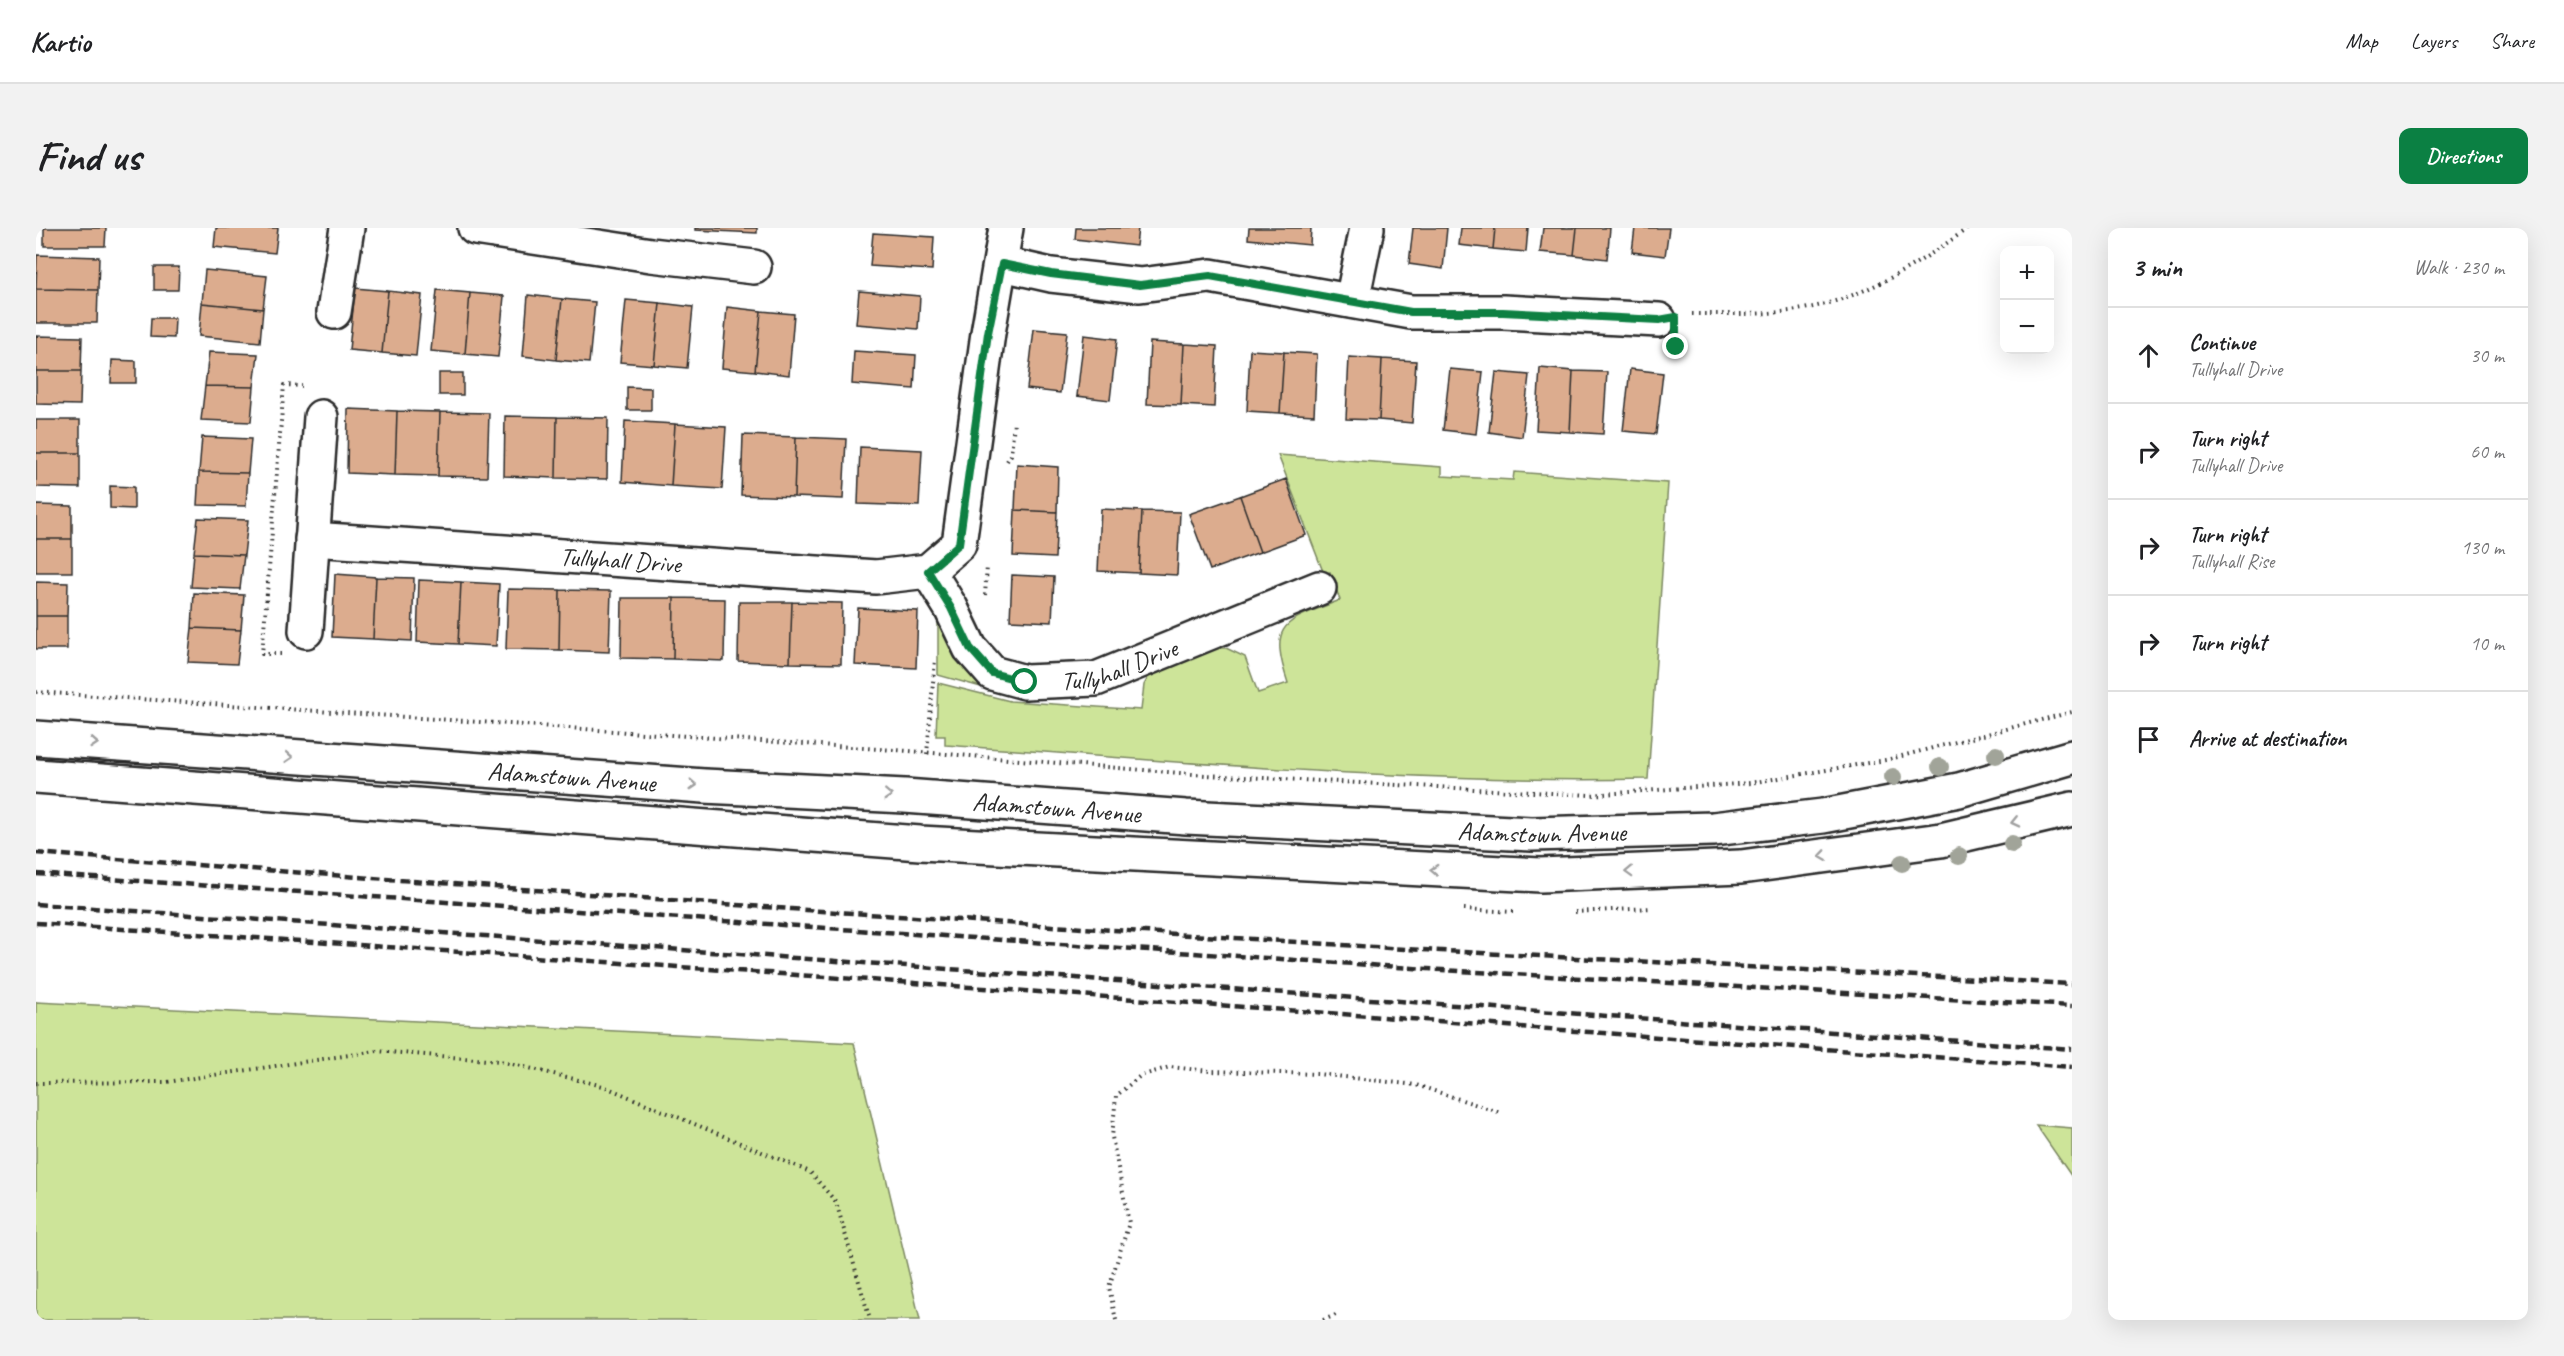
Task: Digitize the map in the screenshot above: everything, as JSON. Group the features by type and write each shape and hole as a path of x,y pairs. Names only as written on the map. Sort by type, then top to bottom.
{"street":[{"path":"334,312 347,228"},
{"path":"475,228 653,242 754,267"},
{"path":"928,571 959,544 988,333 1002,264 1006,228"},
{"path":"1352,301 1367,228"},
{"path":"1002,264 1051,274 1140,285 1210,276 1411,312 1503,312 1659,320"},
{"path":"306,631 321,417"},
{"name":"Tullyhall Drive","path":"312,539 876,577 928,571 951,608 970,648 992,673 1025,682 1096,679 1319,588"},
{"name":"Adamstown Avenue","path":"36,738 704,786 905,796 1186,817 1533,834 1713,829 1823,816 1959,790 2072,757"},
{"name":"Adamstown Avenue","path":"36,776 920,843 1540,875 1741,867 1941,840 2072,809"}],"path":[{"path":"1659,320 1688,314 1791,311 1847,296 1901,274 1968,228"},
{"path":"1006,462 1011,455 1015,410"},
{"path":"985,596 988,561"},
{"path":"36,692 897,750 1205,775 1590,795 1750,783 1886,760 2072,712"},
{"path":"36,1083 167,1082 377,1051 500,1060 603,1086 810,1172 836,1202 870,1320"},
{"path":"1116,1320 1109,1287 1129,1223 1112,1137 1116,1096 1140,1076 1170,1067 1210,1071 1318,1074 1416,1084 1499,1112"},
{"path":"1323,1320 1336,1315"}],"green space":[{"path":"1278,455 1442,467 1442,476 1513,480 1514,472 1668,483 1648,779 1472,778 1296,770 945,745 945,736 936,736 938,683 1010,701 1141,710 1144,685 1151,672 1215,648 1226,648 1245,657 1258,693 1288,683 1280,647 1281,635 1286,626 1307,613 1340,600 1330,572 1324,574"},
{"path":"938,618 952,639 948,641 955,655 988,689 938,675"},
{"path":"36,1002 854,1043 920,1320 36,1320"},
{"path":"2036,1125 2072,1128 2072,1177"}],"building":[{"path":"44,228 106,228 105,246 44,246"},
{"path":"216,228 278,228 275,253 214,247"},
{"path":"695,228 757,228 757,233 695,230"},
{"path":"1076,228 1138,228 1136,246 1075,239"},
{"path":"1249,228 1311,228 1310,245 1248,239"},
{"path":"1413,228 1447,228 1443,269 1409,264"},
{"path":"1461,228 1495,228 1493,249 1459,245"},
{"path":"1495,228 1528,228 1526,252 1493,249"},
{"path":"1543,228 1577,228 1574,255 1540,252"},
{"path":"1577,228 1610,228 1607,259 1574,255"},
{"path":"1635,228 1669,228 1665,256 1632,252"},
{"path":"873,233 934,237 932,270 870,266"},
{"path":"37,255 99,257 98,290 36,289"},
{"path":"154,267 179,267 178,290 154,290"},
{"path":"205,270 267,276 263,309 202,303"},
{"path":"355,288 388,291 382,353 349,350"},
{"path":"36,289 98,290 97,323 36,323"},
{"path":"437,290 470,293 465,354 431,351"},
{"path":"388,291 422,295 416,356 382,353"},
{"path":"859,291 920,296 918,329 856,324"},
{"path":"470,293 504,296 498,357 465,354"},
{"path":"528,295 562,299 556,360 523,356"},
{"path":"562,299 595,302 589,363 556,360"},
{"path":"626,300 660,303 654,365 620,362"},
{"path":"202,303 263,309 260,342 199,336"},
{"path":"660,303 693,307 687,368 654,365"},
{"path":"727,307 761,311 755,371 722,368"},
{"path":"761,311 794,314 789,375 755,371"},
{"path":"151,318 175,318 174,338 150,337"},
{"path":"1034,329 1067,332 1060,393 1027,389"},
{"path":"1084,335 1117,339 1110,400 1077,396"},
{"path":"36,336 82,337 81,371 36,371"},
{"path":"1150,342 1184,344 1181,405 1147,404"},
{"path":"1184,344 1217,346 1214,407 1181,405"},
{"path":"1250,350 1284,352 1280,413 1247,411"},
{"path":"854,351 916,355 914,389 852,384"},
{"path":"209,352 258,354 254,387 205,386"},
{"path":"1284,352 1317,354 1314,415 1280,413"},
{"path":"1349,357 1382,359 1379,420 1346,419"},
{"path":"1382,359 1416,361 1412,423 1379,420"},
{"path":"112,360 136,361 136,383 111,383"},
{"path":"1540,368 1573,371 1570,432 1536,430"},
{"path":"1450,369 1483,372 1476,434 1443,430"},
{"path":"1630,369 1663,373 1656,434 1623,431"},
{"path":"36,371 81,371 80,405 36,404"},
{"path":"1573,371 1607,372 1603,434 1570,432"},
{"path":"1496,372 1529,375 1522,437 1489,432"},
{"path":"439,373 463,373 463,395 439,395"},
{"path":"205,386 254,387 251,422 201,420"},
{"path":"627,387 651,388 651,410 627,410"},
{"path":"348,409 397,411 395,475 347,473"},
{"path":"397,411 440,412 438,476 395,475"},
{"path":"440,412 489,413 487,477 438,476"},
{"path":"505,416 557,417 556,478 504,476"},
{"path":"557,417 608,418 607,479 556,478"},
{"path":"36,420 80,420 80,453 36,453"},
{"path":"625,421 675,424 671,486 622,482"},
{"path":"675,424 726,427 722,489 671,486"},
{"path":"743,435 796,437 794,497 741,495"},
{"path":"202,437 251,439 248,473 199,472"},
{"path":"796,437 846,439 843,499 794,497"},
{"path":"860,447 922,450 919,506 858,504"},
{"path":"36,453 80,453 80,488 36,487"},
{"path":"1017,464 1058,467 1057,512 1015,510"},
{"path":"199,472 248,473 246,506 197,505"},
{"path":"1286,479 1306,535 1260,552 1240,496"},
{"path":"110,486 134,487 134,509 110,508"},
{"path":"1240,496 1260,552 1210,570 1189,514"},
{"path":"36,505 72,506 72,539 36,539"},
{"path":"1101,509 1142,511 1139,573 1098,571"},
{"path":"1015,510 1057,512 1055,558 1013,556"},
{"path":"1142,511 1180,512 1177,575 1139,573"},
{"path":"198,518 248,520 244,555 194,553"},
{"path":"36,539 72,539 72,572 36,572"},
{"path":"194,553 244,555 240,589 191,587"},
{"path":"335,574 376,577 373,639 332,637"},
{"path":"1012,575 1054,577 1052,622 1010,620"},
{"path":"376,577 414,578 412,641 373,639"},
{"path":"419,580 461,582 458,644 417,642"},
{"path":"36,582 68,583 67,616 36,616"},
{"path":"461,582 499,584 496,646 458,644"},
{"path":"508,589 560,590 559,650 506,649"},
{"path":"560,590 611,591 609,652 559,650"},
{"path":"194,593 244,595 241,630 192,628"},
{"path":"622,598 674,598 673,659 621,658"},
{"path":"674,598 725,599 724,661 673,659"},
{"path":"739,602 792,602 790,663 738,661"},
{"path":"792,602 842,603 841,664 790,663"},
{"path":"858,608 918,611 916,668 855,665"},
{"path":"36,616 67,616 67,649 36,649"},
{"path":"192,628 241,630 237,664 188,662"}],"railway":[{"path":"36,853 791,909 1405,949 2072,984"},
{"path":"36,874 1442,970 2072,1006"},
{"path":"36,904 2072,1049"},
{"path":"36,923 928,984 2072,1067"}],"route":[{"path":"1025,682 992,673 970,648 951,608 928,571 959,544 988,333 1002,264 1051,274 1140,285 1210,276 1411,312 1503,312 1659,320 1676,317 1676,347"}]}
